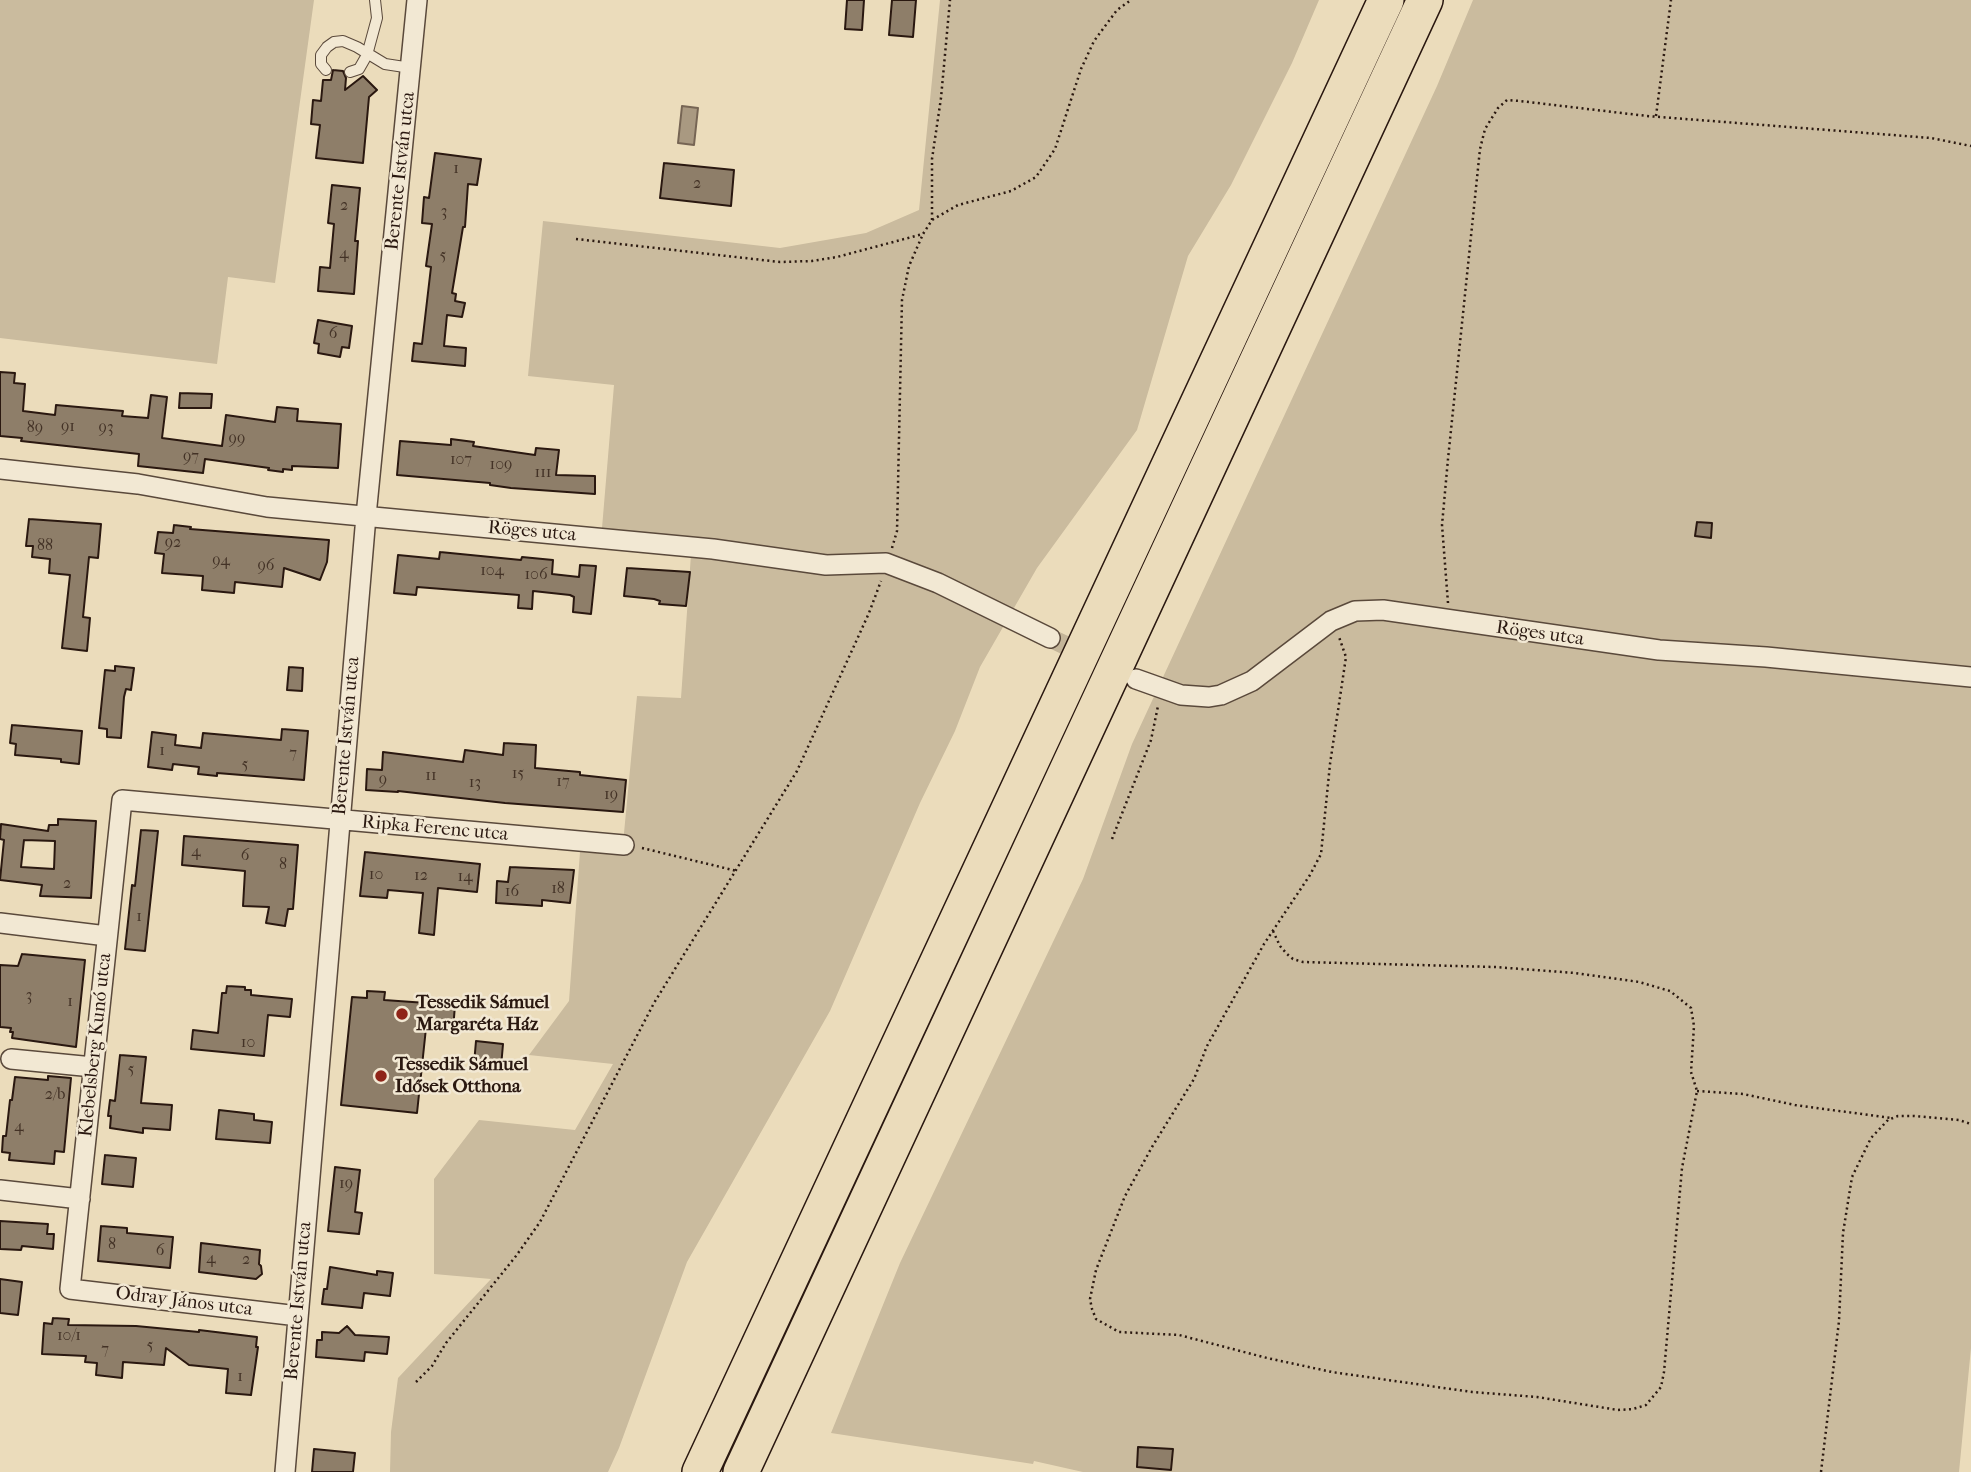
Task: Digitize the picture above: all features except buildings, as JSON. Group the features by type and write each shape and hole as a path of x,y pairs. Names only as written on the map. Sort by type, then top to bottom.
{"highway":[{"path":"700,1472 1386,0"},
{"path":"741,1472 1424,0"}],"street":[{"name":"Berente István utca","path":"285,1472 366,516 417,0"},
{"name":"Röges utca","path":"0,469 138,484 267,507 713,549 826,565 887,563 938,583 1050,638"},
{"name":"Röges utca","path":"1136,679 1181,695 1209,697 1233,691 1267,670 1331,621 1355,611 1383,610 1659,650 1766,657 1971,677"},
{"name":"Ripka Ferenc utca","path":"122,800 624,845"},
{"name":"Klebelsberg Kunó utca","path":"70,1289 122,800"},
{"path":"0,923 107,936"},
{"path":"11,1059 93,1067"},
{"path":"0,1190 80,1199"},
{"name":"Odray János utca","path":"70,1289 298,1316"}],"lane":[{"path":"350,72 359,69 367,55 377,18 375,0"},
{"path":"326,70 321,64 321,55 334,42 349,43 385,64 411,68"}],"path":[{"path":"932,219 932,159 950,0"},
{"path":"416,1382 432,1366 446,1343 540,1222 654,1003 791,781 811,743 869,612 897,531 902,300 909,266 923,234 932,219 958,205 1011,191 1036,177 1055,149 1081,68 1094,41 1117,10 1131,0"},
{"path":"1656,116 1671,0"},
{"path":"1449,620 1443,535 1444,507 1479,162 1485,129 1498,108 1507,100 1656,116 1931,138 1971,146"},
{"path":"576,239 780,262 837,257 923,234"},
{"path":"1273,931 1280,946 1293,959 1303,961 1495,967 1575,973 1639,982 1670,992 1684,1000 1691,1008 1694,1026 1691,1072 1697,1091 1682,1168 1664,1373 1661,1387 1646,1405 1618,1410 1537,1396 1472,1392 1332,1372 1179,1335 1119,1332 1096,1319 1090,1298 1096,1270 1136,1176 1194,1079 1207,1046 1273,931 1321,854 1330,764 1346,657 1343,643 1331,621"},
{"path":"1112,839 1150,740 1162,689"},
{"path":"624,845 737,871"},
{"path":"1697,1091 1717,1091 1891,1118"},
{"path":"1821,1472 1839,1321 1840,1268 1847,1199 1860,1158 1881,1125 1891,1118 1932,1116 1971,1124"}],"shaded area":[{"path":"0,0 314,0 275,283 228,277 217,364 0,338"},
{"path":"940,0 1319,0 1292,63 1231,185 1188,256 1137,430 1037,568 980,667 955,731 920,803 830,1011 687,1262 608,1472 390,1472 391,1432 398,1378 491,1279 434,1274 434,1179 479,1120 575,1130 613,1064 529,1055 569,1001 580,852 622,854 637,696 681,698 692,540 602,528 614,385 528,376 543,221 780,248 866,233 919,210"},
{"path":"1473,0 1971,0 1971,1348 1959,1472 1083,1472 1034,1461 1033,1464 831,1433 900,1263 1083,879 1132,744 1437,86"},
{"path":"682,106 698,108 694,145 678,143"}],"tunnel":[{"path":"1050,638 1090,657"}],"place":[{"name":"Tessedik Sámuel Margaréta Ház","path":"402,1014"},
{"name":"Tessedik Sámuel Idősek Otthona","path":"381,1076"}]}
